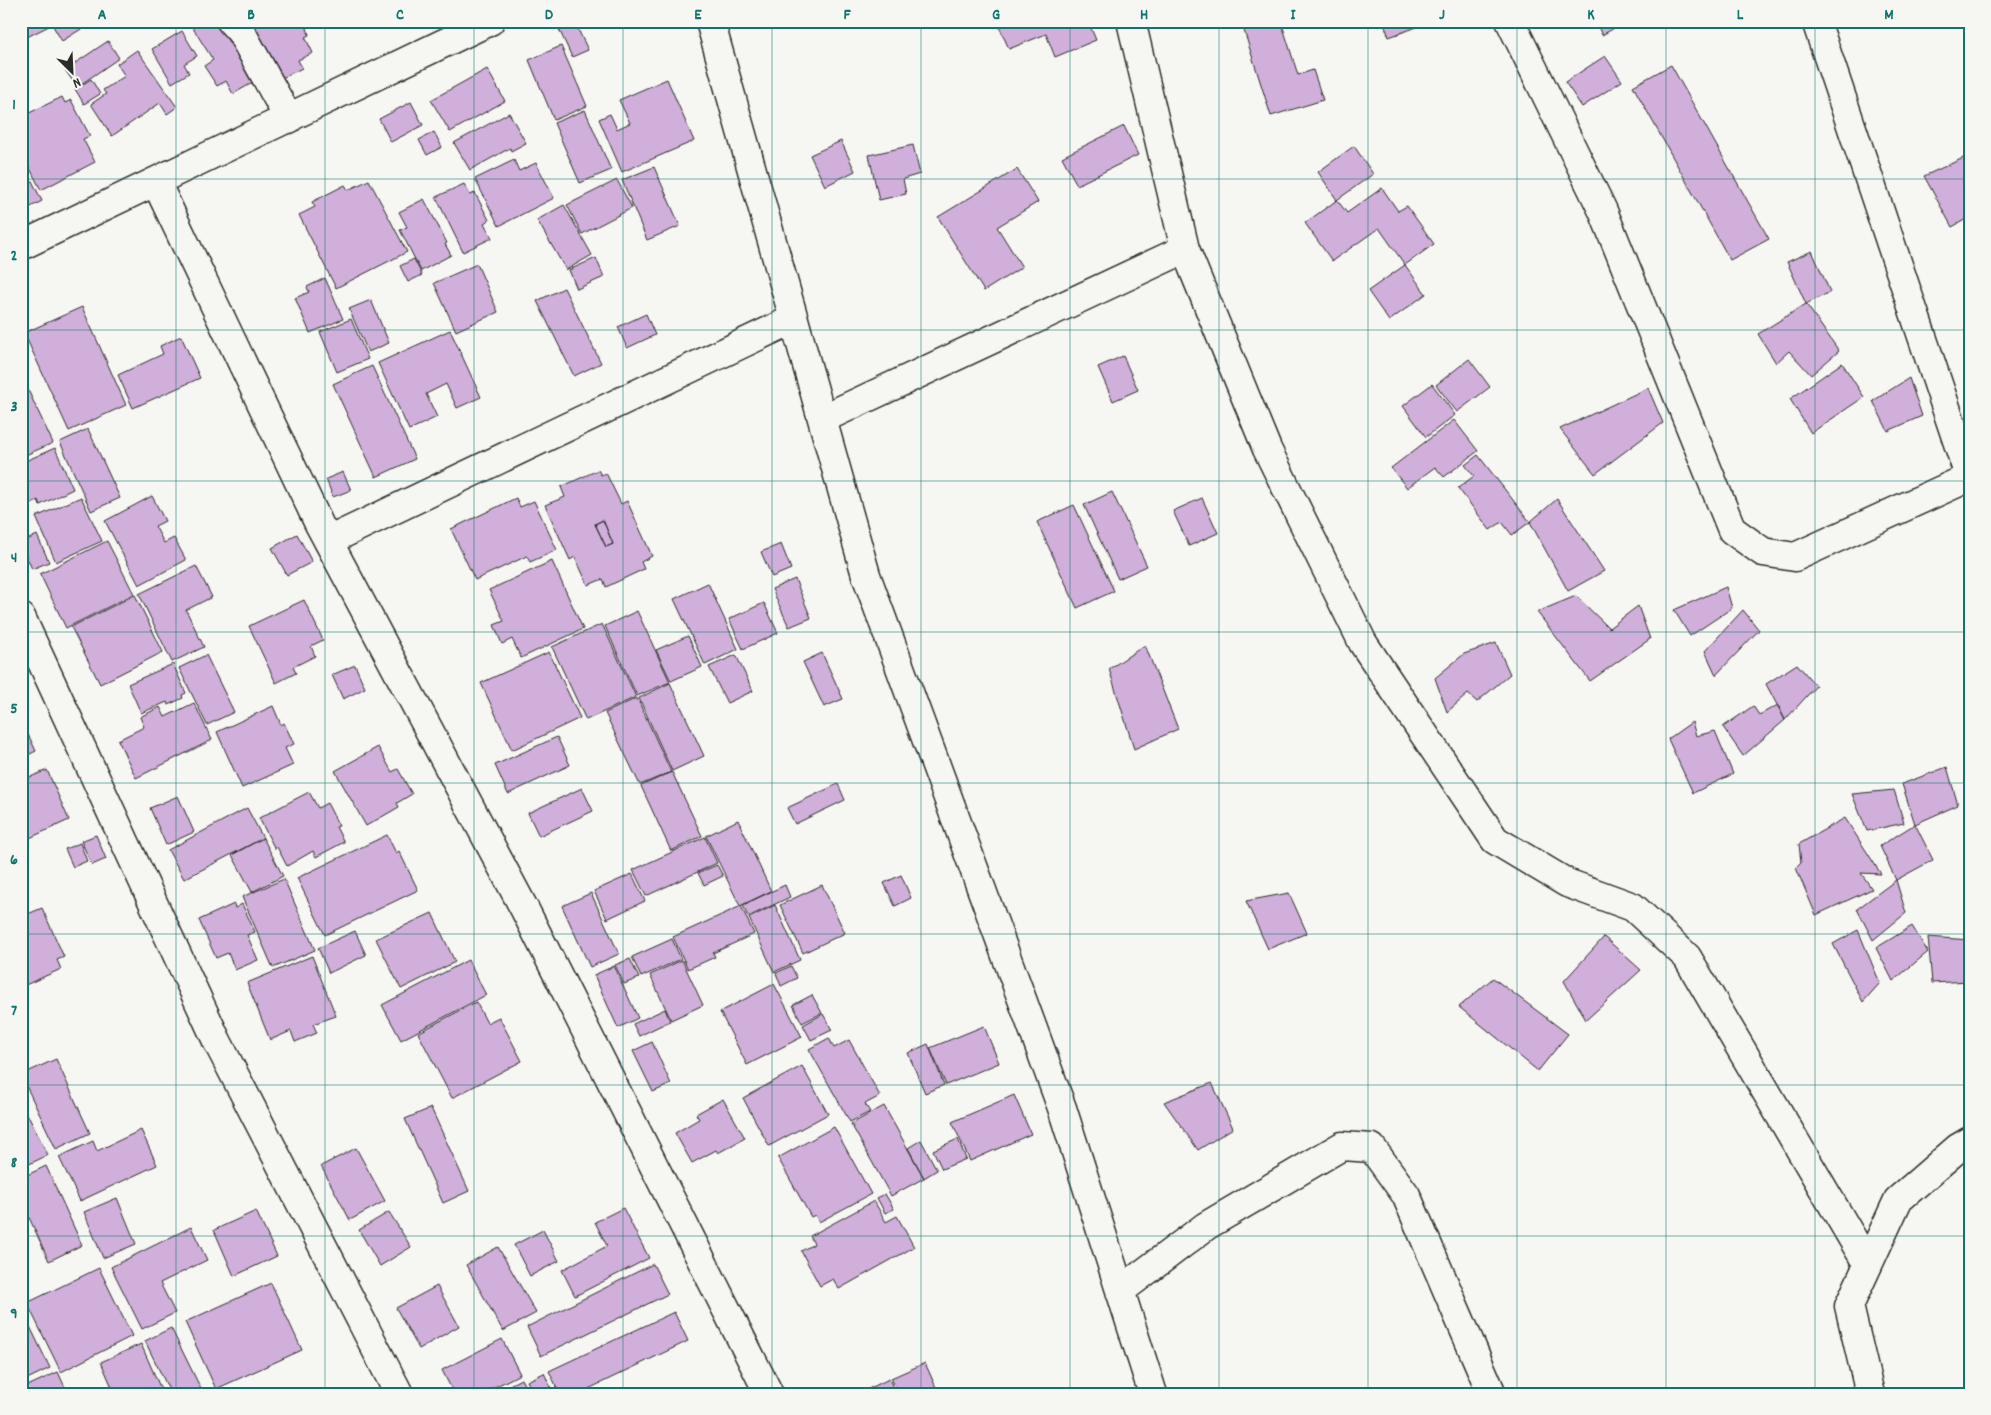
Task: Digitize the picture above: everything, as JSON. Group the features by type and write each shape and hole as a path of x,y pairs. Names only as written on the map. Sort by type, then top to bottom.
{"street":[{"path":"231,21 240,32 289,119"},
{"path":"21,246 490,21"},
{"path":"710,21 866,575 1062,1108 1153,1394"},
{"path":"1131,21 1185,249 1267,449 1363,643 1495,840 1568,883 1633,907 1687,957 1868,1265"},
{"path":"1510,21 1603,211 1732,530 1763,552 1795,557 1970,477 1816,21"},
{"path":"156,182 328,541 525,910 769,1394"},
{"path":"822,419 1185,249"},
{"path":"328,541 794,319"},
{"path":"21,617 217,1041 400,1394"},
{"path":"1870,1394 1849,1306 1898,1200 1958,1148 1970,1141"},
{"path":"1120,1291 1206,1226 1342,1146 1372,1148 1406,1195 1492,1394"}],"building":[{"path":"21,21 47,21 49,26 27,37"},
{"path":"50,21 94,21 62,41"},
{"path":"197,21 216,21 254,82 233,94 226,81 217,86 204,66 213,60 191,25"},
{"path":"258,21 305,21 309,35 305,37 313,53 298,60 302,68 274,82 248,26"},
{"path":"566,21 574,21 588,50 572,57 557,25"},
{"path":"1010,21 1088,21 1096,40 1055,57 1046,34 1009,49 999,26"},
{"path":"1241,21 1281,21 1298,75 1313,70 1323,100 1271,116"},
{"path":"1383,21 1415,21 1417,27 1389,37"},
{"path":"1595,21 1627,21 1602,35"},
{"path":"182,31 197,56 184,64 189,73 172,83 152,49"},
{"path":"108,41 119,58 77,87 65,70"},
{"path":"561,46 587,106 554,120 529,60"},
{"path":"137,50 177,107 167,114 160,103 112,136 91,104 106,94 103,90 125,76 117,64"},
{"path":"1605,56 1622,81 1582,107 1565,82"},
{"path":"1671,65 1769,239 1730,260 1633,86"},
{"path":"487,69 505,101 450,132 431,100"},
{"path":"91,79 100,94 84,104 75,89"},
{"path":"667,79 694,141 622,172 599,119 610,114 617,129 630,123 619,100"},
{"path":"62,97 65,103 71,100 90,136 83,139 95,162 41,190 21,151 21,125 23,124 21,117"},
{"path":"411,102 423,125 391,142 379,119"},
{"path":"585,110 611,170 580,183 554,123"},
{"path":"509,113 526,143 511,151 510,148 470,170 454,143"},
{"path":"1124,126 1138,155 1077,185 1062,157"},
{"path":"434,132 442,147 427,155 419,140"},
{"path":"841,141 855,171 825,186 810,155"},
{"path":"913,145 920,174 903,179 906,194 879,200 869,155"},
{"path":"1354,146 1373,174 1337,200 1318,172"},
{"path":"1970,155 1970,217 1952,227 1924,176"},
{"path":"21,159 42,201 21,212"},
{"path":"514,160 519,171 536,163 554,198 499,226 475,179"},
{"path":"654,167 680,226 647,240 622,180"},
{"path":"1017,169 1038,202 997,227 1022,267 984,291 938,217"},
{"path":"369,180 407,252 336,288 299,215 315,207 312,202 345,185 348,190"},
{"path":"617,180 632,208 582,234 567,205"},
{"path":"464,184 470,195 475,193 489,220 484,223 492,238 463,252 436,197"},
{"path":"1382,188 1398,211 1407,206 1434,244 1405,265 1379,228 1332,261 1305,223 1337,200 1347,213"},
{"path":"424,199 447,243 445,244 451,255 421,271 400,230 407,227 399,212"},
{"path":"564,205 592,255 566,270 537,220"},
{"path":"1812,251 1830,292 1806,304 1787,262"},
{"path":"596,258 604,277 577,289 569,270"},
{"path":"414,259 422,275 408,282 400,266"},
{"path":"477,264 498,312 456,331 434,283"},
{"path":"1405,265 1426,294 1389,321 1368,291"},
{"path":"325,278 343,319 310,333 295,298 309,292 307,287"},
{"path":"564,288 601,363 574,376 537,301"},
{"path":"371,300 389,343 368,352 349,309"},
{"path":"1806,304 1839,351 1811,375 1789,351 1776,363 1758,334"},
{"path":"82,307 126,405 69,431 24,333"},
{"path":"646,314 655,335 627,348 618,327"},
{"path":"351,319 368,359 337,372 320,332"},
{"path":"450,330 481,397 457,408 446,384 426,394 437,417 409,430 378,363"},
{"path":"181,336 200,378 133,408 118,375 163,354 160,346"},
{"path":"1123,356 1138,390 1113,401 1098,367"},
{"path":"1469,359 1490,387 1457,412 1436,385"},
{"path":"1842,363 1864,397 1811,433 1790,399"},
{"path":"372,366 415,459 376,477 333,384"},
{"path":"21,375 53,443 21,457"},
{"path":"1909,378 1922,416 1888,431 1873,401"},
{"path":"1432,384 1455,415 1426,437 1403,406"},
{"path":"1648,388 1663,423 1595,474 1560,429"},
{"path":"1454,420 1478,451 1444,477 1435,467 1407,488 1391,468"},
{"path":"88,429 120,498 91,511 60,442"},
{"path":"55,448 73,489 40,505 38,500 21,508 21,463"},
{"path":"1478,455 1530,522 1512,535 1502,522 1490,530 1458,488 1474,476 1465,465"},
{"path":"598,470 601,475 606,473 621,504 627,501 652,556 641,562 644,569 606,587 603,579 588,585 575,557 570,560 545,505 565,497 561,487","holes":["603,520 613,544 606,547 595,524"]},
{"path":"343,472 351,490 333,497 326,479"},
{"path":"1112,492 1147,566 1118,579 1084,505"},
{"path":"152,496 165,521 155,526 164,543 174,538 186,560 139,585 105,521"},
{"path":"81,497 102,541 56,562 36,517"},
{"path":"516,498 520,507 534,501 557,550 530,562 527,556 475,580 451,529"},
{"path":"1202,498 1218,533 1189,546 1173,511"},
{"path":"1557,499 1604,571 1568,591 1530,522"},
{"path":"1074,505 1114,591 1077,608 1037,522"},
{"path":"603,520 613,544 606,547 595,524"},
{"path":"297,534 312,562 287,575 272,548"},
{"path":"37,535 49,562 32,569 21,543"},
{"path":"107,541 134,594 66,628 40,574"},
{"path":"781,544 791,569 772,577 761,552"},
{"path":"552,561 583,629 521,658 512,639 502,644 494,625 504,621 489,590"},
{"path":"196,566 212,597 186,610 204,647 172,662 139,594"},
{"path":"795,579 811,618 789,627 772,589"},
{"path":"708,583 738,649 705,665 674,599"},
{"path":"1726,587 1732,608 1690,636 1674,610"},
{"path":"135,595 163,652 100,684 71,627"},
{"path":"1576,596 1609,628 1638,606 1650,639 1590,681 1537,612"},
{"path":"304,600 323,640 311,646 315,656 293,667 296,673 276,683 249,626"},
{"path":"764,603 778,633 743,649 729,619"},
{"path":"1743,610 1759,630 1716,675 1705,651"},
{"path":"637,611 670,682 637,696 605,626"},
{"path":"602,624 636,697 586,720 552,647"},
{"path":"688,636 702,667 671,681 656,650"},
{"path":"1496,643 1510,674 1477,702 1468,694 1447,712 1435,678 1464,654"},
{"path":"1145,645 1178,729 1134,749 1109,669"},
{"path":"549,652 580,718 512,750 481,683"},
{"path":"822,653 843,699 824,707 803,662"},
{"path":"206,655 234,712 207,725 179,668"},
{"path":"736,655 753,691 727,703 709,667"},
{"path":"173,664 186,693 182,695 183,698 168,705 167,702 141,713 128,684"},
{"path":"1797,664 1816,686 1785,720 1766,684"},
{"path":"355,665 365,688 343,699 332,675"},
{"path":"670,683 704,756 672,771 639,698"},
{"path":"637,698 671,772 640,785 605,713"},
{"path":"194,703 212,740 136,778 118,740 144,727 140,717 160,707 165,717"},
{"path":"1778,705 1785,720 1743,756 1723,727 1753,706 1759,715"},
{"path":"273,706 281,725 284,723 294,744 285,748 293,765 242,788 217,732"},
{"path":"1692,722 1696,736 1715,731 1733,774 1693,793 1668,739"},
{"path":"25,728 36,751 24,757 21,751 21,730"},
{"path":"557,737 570,765 508,794 495,765"},
{"path":"378,747 392,772 398,769 412,794 397,803 399,807 366,826 335,771"},
{"path":"1947,767 1958,805 1915,824 1902,784"},
{"path":"47,770 69,820 21,842 21,781"},
{"path":"672,772 702,836 671,851 641,786"},
{"path":"838,784 845,800 795,824 787,808"},
{"path":"582,788 593,811 539,836 528,813"},
{"path":"1894,790 1904,823 1867,831 1852,794"},
{"path":"309,792 318,808 327,803 339,826 336,827 344,842 316,857 313,851 287,866 277,847 275,849 259,818"},
{"path":"178,796 194,832 166,845 150,808"},
{"path":"247,808 263,838 184,879 168,850"},
{"path":"1845,818 1881,874 1861,873 1872,889 1816,915 1796,868 1801,863 1799,844"},
{"path":"738,820 771,891 740,906 706,836"},
{"path":"1915,824 1933,860 1896,880 1880,846"},
{"path":"96,835 106,859 92,865 81,841"},
{"path":"387,835 396,853 399,851 418,890 325,935 297,878"},
{"path":"705,837 717,863 646,896 633,870"},
{"path":"263,838 283,876 252,892 232,855"},
{"path":"80,843 87,861 73,867 65,849"},
{"path":"717,865 723,876 704,885 698,873"},
{"path":"632,874 645,901 607,919 594,891"},
{"path":"901,875 911,898 895,906 884,883"},
{"path":"284,879 315,950 273,968 242,897"},
{"path":"1896,880 1906,913 1873,940 1857,909"},
{"path":"785,885 790,897 748,917 743,905"},
{"path":"822,885 845,933 803,953 780,905"},
{"path":"591,893 619,954 590,967 562,906"},
{"path":"1289,893 1307,933 1268,949 1246,901"},
{"path":"234,904 235,908 242,904 255,932 247,935 258,960 235,970 228,953 216,958 199,920"},
{"path":"775,905 800,960 774,972 749,918"},
{"path":"741,906 754,934 713,953 715,957 688,969 673,937"},
{"path":"42,908 64,957 57,960 61,969 21,987 21,917"},
{"path":"432,913 455,962 401,989 376,939"},
{"path":"1912,926 1928,952 1893,981 1876,948"},
{"path":"1858,930 1880,983 1863,1002 1833,944"},
{"path":"355,931 366,955 329,973 318,948"},
{"path":"1604,937 1641,970 1586,1020 1564,981"},
{"path":"1928,937 1970,940 1970,981 1932,983"},
{"path":"672,939 681,959 641,977 632,957"},
{"path":"312,956 336,1016 313,1024 317,1033 295,1042 291,1031 270,1040 247,983"},
{"path":"630,959 639,978 624,984 615,965"},
{"path":"468,960 486,995 401,1040 382,1005"},
{"path":"682,960 703,1005 671,1020 650,975"},
{"path":"614,966 638,1018 618,1028 594,975"},
{"path":"791,966 797,978 781,986 776,973"},
{"path":"1493,978 1568,1034 1538,1071 1459,1007"},
{"path":"774,984 802,1037 747,1065 720,1012"},
{"path":"812,995 822,1013 802,1023 793,1005"},
{"path":"476,1002 487,1023 499,1017 522,1061 452,1098 418,1033"},
{"path":"665,1009 670,1021 639,1036 633,1024"},
{"path":"823,1014 832,1030 811,1040 803,1025"},
{"path":"984,1026 999,1063 946,1085 930,1048"},
{"path":"829,1038 834,1048 849,1040 880,1096 865,1104 870,1112 850,1122 809,1049"},
{"path":"652,1042 671,1084 653,1092 633,1051"},
{"path":"928,1044 944,1085 925,1093 908,1053"},
{"path":"56,1059 90,1133 56,1149 21,1075"},
{"path":"802,1066 828,1114 769,1146 743,1098"},
{"path":"1212,1083 1233,1128 1198,1150 1164,1102"},
{"path":"1014,1095 1031,1134 970,1161 952,1122"},
{"path":"723,1099 745,1138 718,1153 716,1150 692,1163 675,1133 699,1119 696,1114"},
{"path":"21,1102 48,1155 21,1168"},
{"path":"884,1106 924,1178 891,1196 851,1124"},
{"path":"431,1108 469,1191 443,1203 405,1119"},
{"path":"834,1127 871,1194 819,1222 815,1215 811,1217 778,1158"},
{"path":"141,1130 157,1165 80,1201 59,1157 93,1141 97,1151"},
{"path":"958,1139 966,1159 942,1169 933,1150"},
{"path":"921,1140 937,1170 924,1178 908,1148"},
{"path":"356,1148 385,1201 350,1220 321,1166"},
{"path":"46,1166 82,1245 49,1261 21,1200 21,1178"},
{"path":"885,1194 894,1209 885,1213 877,1198"},
{"path":"117,1198 136,1244 103,1258 84,1212"},
{"path":"874,1201 886,1222 897,1216 914,1247 839,1289 833,1279 820,1286 801,1251 814,1244 810,1236"},
{"path":"623,1208 649,1258 575,1296 562,1270 607,1246 595,1222"},
{"path":"256,1211 277,1256 234,1276 214,1230"},
{"path":"389,1212 411,1247 380,1266 359,1230"},
{"path":"191,1227 207,1260 160,1283 175,1313 142,1329 111,1267"},
{"path":"543,1230 559,1261 530,1276 514,1245"},
{"path":"498,1247 536,1313 503,1331 466,1265"},
{"path":"653,1264 668,1294 541,1356 527,1327"},
{"path":"99,1268 132,1336 61,1372 27,1303"},
{"path":"271,1283 302,1350 216,1389 185,1322"},
{"path":"437,1286 459,1326 419,1349 396,1308"},
{"path":"21,1308 50,1368 21,1382"},
{"path":"674,1312 688,1341 578,1394 560,1394 549,1371"},
{"path":"171,1328 203,1393 201,1394 171,1394 145,1341"},
{"path":"502,1339 520,1374 481,1394 454,1394 442,1370"},
{"path":"141,1344 163,1394 115,1394 101,1362"},
{"path":"925,1363 939,1394 899,1394 891,1378"},
{"path":"58,1372 68,1394 21,1394 21,1389"},
{"path":"544,1373 554,1394 534,1394 527,1381"},
{"path":"521,1379 529,1394 492,1394"},
{"path":"889,1379 896,1394 858,1394"}]}
